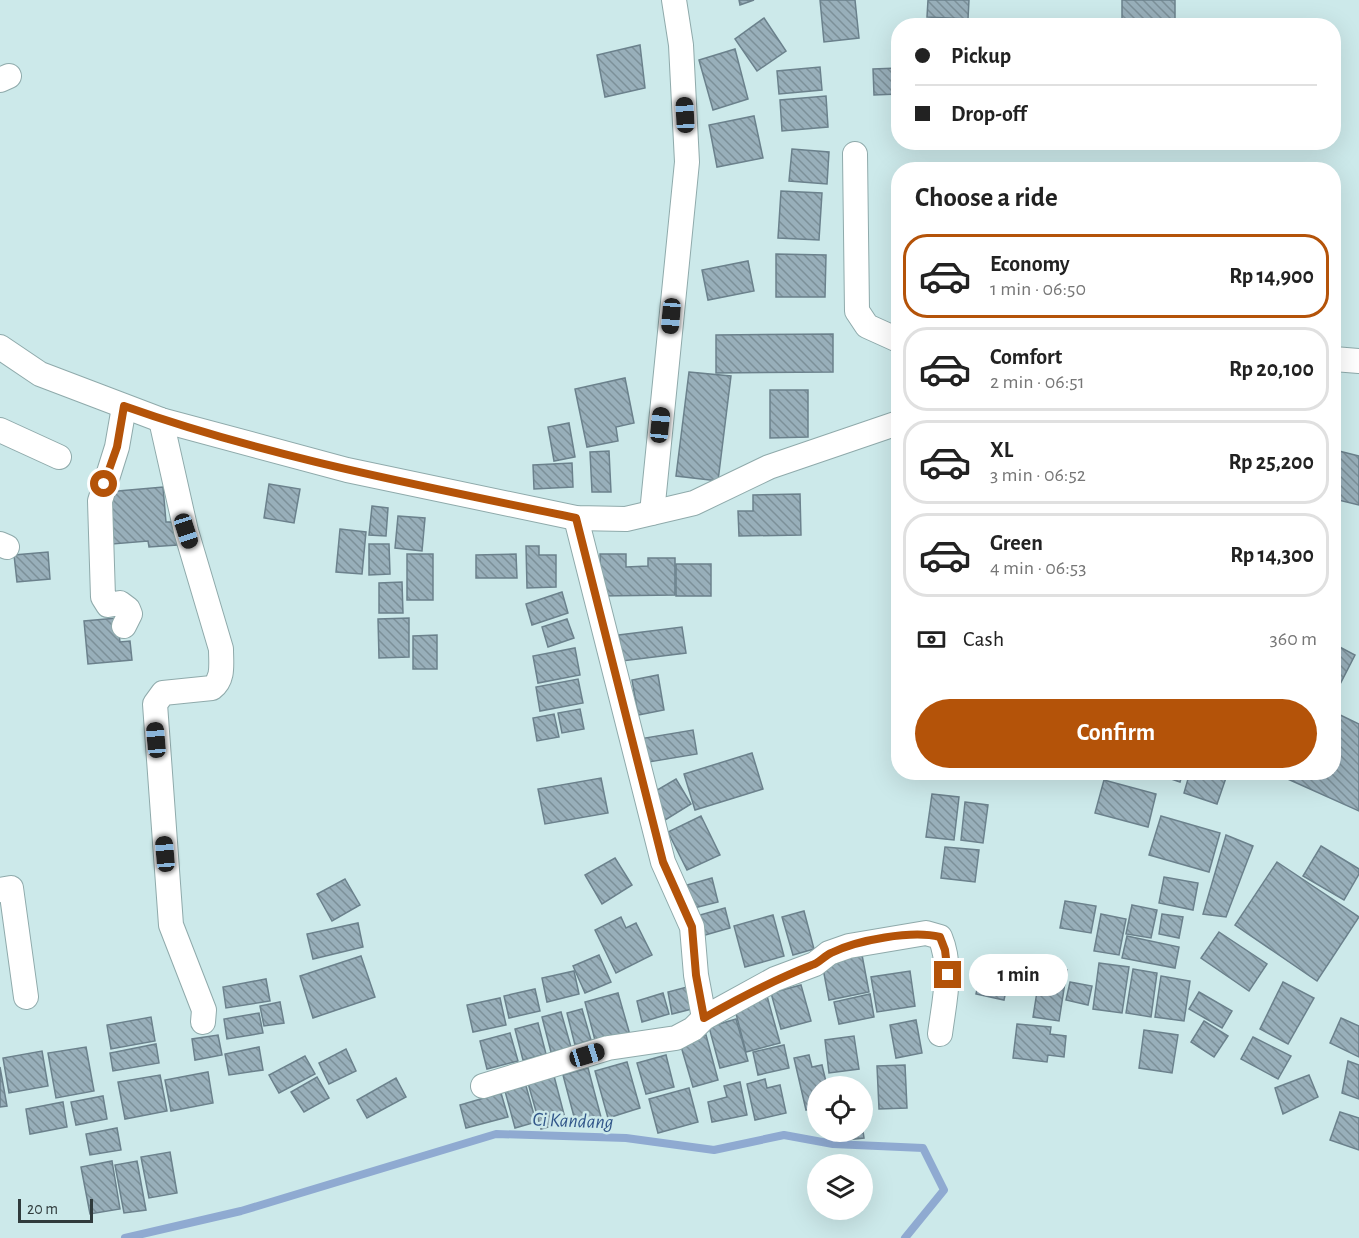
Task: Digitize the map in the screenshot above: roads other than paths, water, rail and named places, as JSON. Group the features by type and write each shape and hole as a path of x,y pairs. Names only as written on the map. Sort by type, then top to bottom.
{"street":[{"path":"651,513 687,162 681,45 674,0"},
{"path":"855,154 857,311 867,326 891,337"},
{"path":"0,347 40,374 161,420 347,470 576,518 626,519 694,503 769,467 891,425"},
{"path":"1341,360 1359,361"},
{"path":"124,406 117,447 100,501 103,597 108,605 120,603 128,609 130,614 124,626"},
{"path":"161,420 186,531 221,650 222,669 217,684 212,688 163,693 155,704 171,925 204,1010 204,1022"},
{"path":"0,430 59,457"},
{"path":"576,518 663,862 692,927 696,975 704,1018"},
{"path":"0,890 10,888 26,998"},
{"path":"483,1086 608,1048 676,1038 693,1029 704,1018 775,979 815,964 829,954 849,945 926,933 940,937 945,950 948,975 940,1034"}],"waterway":[{"name":"Ci Kandang","path":"125,1238 241,1211 496,1134 626,1138 714,1150 784,1135 833,1144 923,1148 944,1190 905,1238"}]}
